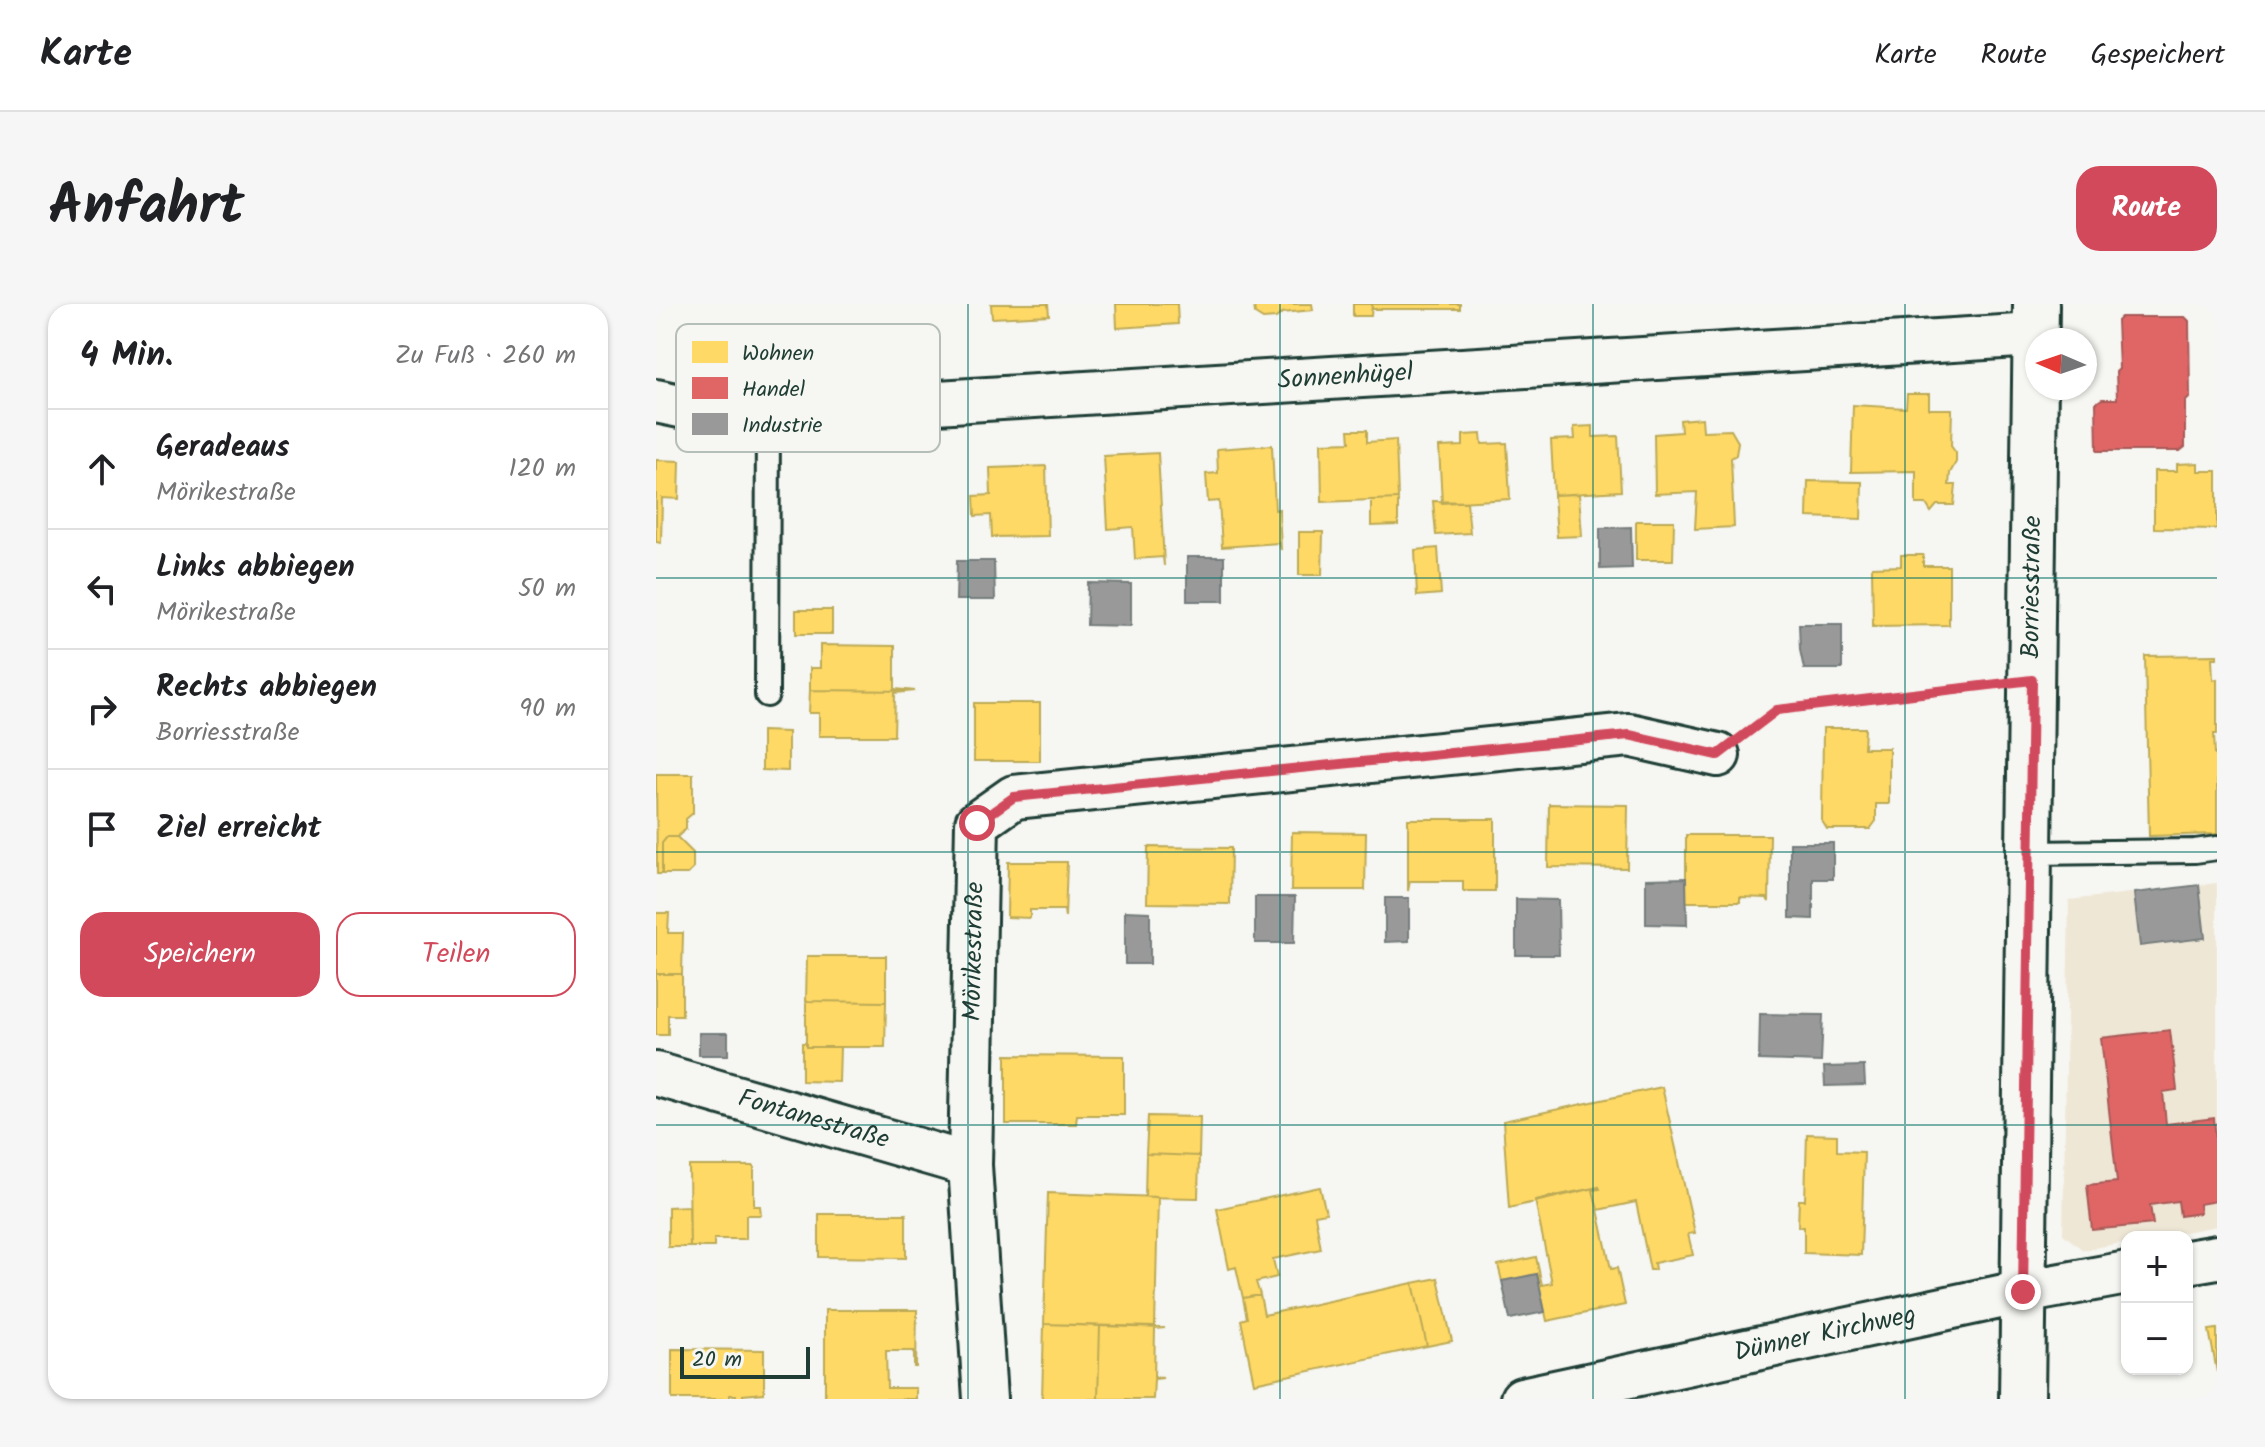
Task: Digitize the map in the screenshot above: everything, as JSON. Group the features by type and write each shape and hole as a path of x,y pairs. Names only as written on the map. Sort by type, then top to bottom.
{"main road":[{"name":"Borriesstraße","path":"2022,1399 2035,320"}],"street":[{"name":"Sonnenhügel","path":"940,400 2035,320"},
{"name":"Sonnenhügel","path":"656,401 676,405"},
{"name":"Mörikestraße","path":"985,1399 970,1165 977,823 1014,797 1629,735 1718,755"},
{"name":"Fontanestraße","path":"656,1074 970,1165"},
{"path":"2193,1261 2217,1257"},
{"name":"Dünner Kirchweg","path":"1522,1399 2023,1292 2121,1274"}],"lane":[{"path":"767,695 768,452"},
{"path":"2029,853 2195,851 2217,848"}],"path":[{"path":"1718,755 1777,710 2032,680"}],"shaded area":[{"path":"2217,883 2217,1226 2190,1231 2121,1231 2121,1243 2083,1250 2063,1234 2069,900"}],"building: Wohnen":[{"path":"991,304 1048,304 1049,315 992,318"},
{"path":"1116,304 1177,304 1178,324 1117,328"},
{"path":"1254,304 1312,304 1313,310 1282,313 1276,318 1263,319 1255,314"},
{"path":"1353,304 1372,304 1371,316 1353,316"},
{"path":"1372,304 1460,304 1460,309 1372,309"},
{"path":"1907,394 1929,394 1929,409 1952,409 1951,446 1956,453 1956,462 1950,473 1949,485 1956,485 1954,505 1937,505 1931,512 1926,504 1916,504 1916,471 1851,472 1853,405 1906,408"},
{"path":"1702,418 1703,431 1731,430 1738,442 1736,455 1731,458 1734,527 1695,529 1697,492 1655,494 1654,434 1681,432 1680,420"},
{"path":"1593,426 1593,437 1618,436 1621,491 1554,495 1551,440 1575,439 1574,427"},
{"path":"1349,430 1367,430 1367,442 1396,440 1398,499 1322,502 1321,443 1350,442"},
{"path":"1481,434 1482,444 1507,443 1510,499 1442,503 1439,447 1463,446 1463,435"},
{"path":"1272,445 1275,510 1279,509 1281,550 1279,543 1222,547 1219,501 1208,502 1206,474 1218,473 1217,449"},
{"path":"1158,453 1164,566 1163,557 1135,559 1133,527 1108,529 1104,456"},
{"path":"656,460 680,461 679,499 662,498 661,543 656,542"},
{"path":"2198,463 2198,471 2217,471 2217,529 2154,528 2154,471 2177,471 2177,464"},
{"path":"1046,466 1048,536 992,537 991,515 975,516 974,496 991,495 990,468"},
{"path":"1808,481 1862,482 1861,519 1807,517"},
{"path":"1579,494 1582,536 1557,537 1554,495"},
{"path":"1398,499 1398,525 1371,526 1371,500"},
{"path":"1433,501 1467,502 1470,533 1436,535"},
{"path":"1636,521 1674,521 1673,560 1636,560"},
{"path":"1299,532 1323,532 1322,575 1299,575"},
{"path":"1438,548 1441,594 1417,596 1415,550"},
{"path":"1901,555 1923,555 1923,566 1949,566 1949,625 1873,626 1872,567 1901,566"},
{"path":"796,610 832,610 832,634 796,634"},
{"path":"820,645 895,646 895,689 915,691 810,690 810,668 820,668"},
{"path":"2217,655 2217,658 2212,658 2213,680 2217,679 2217,734 2214,734 2217,834 2149,836 2145,656"},
{"path":"810,690 915,691 895,693 894,736 819,736 819,713 809,713"},
{"path":"974,703 1040,703 1040,761 974,761"},
{"path":"1823,728 1865,728 1864,748 1889,748 1889,804 1876,804 1876,821 1870,829 1827,829 1822,821"},
{"path":"762,731 788,732 788,771 762,770"},
{"path":"656,774 693,774 693,813 686,819 686,829 677,837 667,837 662,843 662,874 657,874"},
{"path":"1549,804 1628,805 1627,868 1548,867"},
{"path":"1408,819 1495,819 1495,891 1463,891 1463,881 1410,881 1408,891"},
{"path":"1292,832 1366,833 1365,890 1291,890"},
{"path":"1686,835 1770,835 1769,902 1767,898 1740,897 1740,902 1686,902"},
{"path":"667,837 677,837 693,853 693,869 688,874 662,874 662,843"},
{"path":"1148,847 1231,848 1230,904 1147,903"},
{"path":"1008,862 1067,862 1065,918 1064,910 1030,910 1030,918 1007,917"},
{"path":"656,913 669,913 668,933 683,933 682,974 656,974"},
{"path":"807,956 886,956 886,1002 806,1001"},
{"path":"656,974 682,974 682,1015 668,1015 668,1035 656,1035"},
{"path":"806,1001 886,1002 885,1047 806,1047"},
{"path":"802,1043 806,1043 806,1047 840,1047 839,1082 802,1081"},
{"path":"1006,1055 1124,1056 1124,1115 1077,1115 1076,1124 1006,1124"},
{"path":"1662,1087 1695,1233 1688,1234 1693,1255 1654,1263 1655,1270 1650,1270 1636,1202 1598,1210 1593,1190 1599,1187 1509,1208 1503,1121"},
{"path":"1148,1116 1200,1117 1199,1156 1146,1154"},
{"path":"1807,1134 1837,1135 1837,1151 1864,1152 1861,1255 1804,1253 1804,1227 1798,1227 1799,1200 1805,1200"},
{"path":"1146,1154 1199,1156 1198,1198 1145,1197"},
{"path":"689,1166 754,1166 754,1206 760,1206 761,1215 746,1215 746,1239 714,1239 714,1247 690,1247"},
{"path":"1320,1187 1326,1213 1315,1215 1321,1249 1273,1259 1277,1277 1256,1282 1260,1295 1243,1298 1236,1267 1229,1269 1217,1209"},
{"path":"1599,1187 1593,1190 1611,1269 1617,1268 1625,1305 1547,1321 1537,1274 1502,1281 1498,1265 1536,1257 1542,1285 1552,1283 1535,1200"},
{"path":"1048,1193 1158,1197 1155,1327 1044,1324"},
{"path":"689,1206 690,1247 668,1247 668,1207"},
{"path":"819,1214 906,1214 906,1258 819,1257"},
{"path":"1438,1278 1452,1341 1427,1346 1413,1283"},
{"path":"1413,1283 1427,1346 1254,1383 1241,1320 1247,1318 1243,1298 1260,1295 1264,1315"},
{"path":"825,1310 917,1310 916,1367 914,1351 886,1351 887,1388 916,1388 916,1399 825,1399"},
{"path":"1044,1324 1100,1326 1098,1399 1042,1399"},
{"path":"1100,1326 1165,1328 1155,1329 1154,1377 1163,1378 1154,1379 1153,1399 1098,1399"},
{"path":"2217,1329 2217,1372 2209,1330"},
{"path":"672,1349 764,1350 764,1393 743,1395 743,1399 730,1395 730,1399 672,1399"}],"building: Handel":[{"path":"2121,317 2185,317 2189,321 2190,397 2185,402 2185,447 2180,451 2097,451 2096,403 2102,399 2117,399 2117,321"},
{"path":"2170,1030 2177,1090 2163,1092 2166,1124 2214,1118 2217,1201 2199,1204 2200,1213 2180,1216 2178,1201 2150,1205 2153,1224 2092,1230 2087,1185 2117,1182 2101,1038"}],"building: Industrie":[{"path":"1631,527 1632,568 1600,569 1600,528"},
{"path":"1187,557 1224,557 1224,601 1187,601"},
{"path":"957,561 994,561 995,600 956,600"},
{"path":"1088,583 1131,584 1131,626 1087,625"},
{"path":"1799,624 1842,624 1842,669 1804,669"},
{"path":"1790,843 1833,843 1833,879 1813,879 1813,919 1790,918"},
{"path":"1686,878 1687,925 1646,924 1646,879"},
{"path":"2199,885 2205,938 2140,946 2134,893"},
{"path":"1255,897 1295,897 1294,943 1255,943"},
{"path":"1385,898 1409,898 1409,941 1385,942"},
{"path":"1516,899 1558,900 1559,955 1516,955"},
{"path":"1125,911 1150,912 1150,964 1125,964"},
{"path":"1760,1014 1823,1015 1821,1062 1759,1060"},
{"path":"699,1033 728,1033 728,1055 699,1055"},
{"path":"1864,1066 1865,1085 1825,1086 1824,1067"},
{"path":"1537,1274 1545,1312 1510,1319 1502,1281"}],"route":[{"path":"977,823 1014,797 1629,735 1718,755 1777,710 2032,680 2023,1292"}]}
